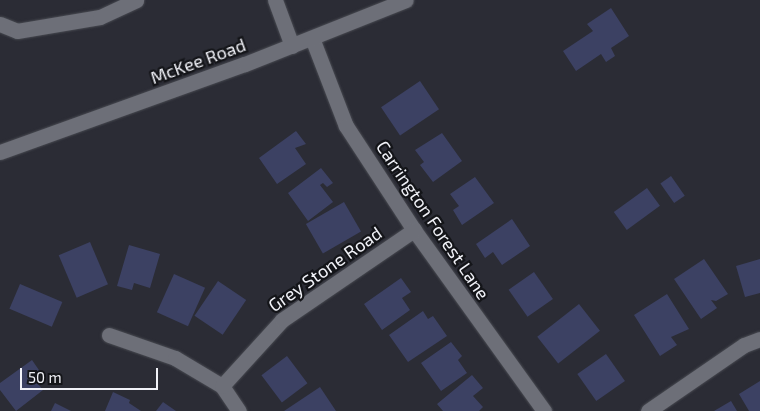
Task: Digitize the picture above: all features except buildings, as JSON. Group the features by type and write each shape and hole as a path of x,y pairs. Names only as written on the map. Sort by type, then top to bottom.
{"street":[{"path":"0,24 17,30 100,17 136,0"},
{"path":"275,0 292,46"},
{"name":"McKee Road","path":"0,152 292,46 406,0"},
{"name":"Carrington Forest Lane","path":"312,38 346,126 414,230 544,411"},
{"name":"Grey Stone Road","path":"222,386 282,320 414,230"},
{"path":"109,335 175,358 222,386 239,411"},
{"path":"648,411 744,345 760,339"}]}
